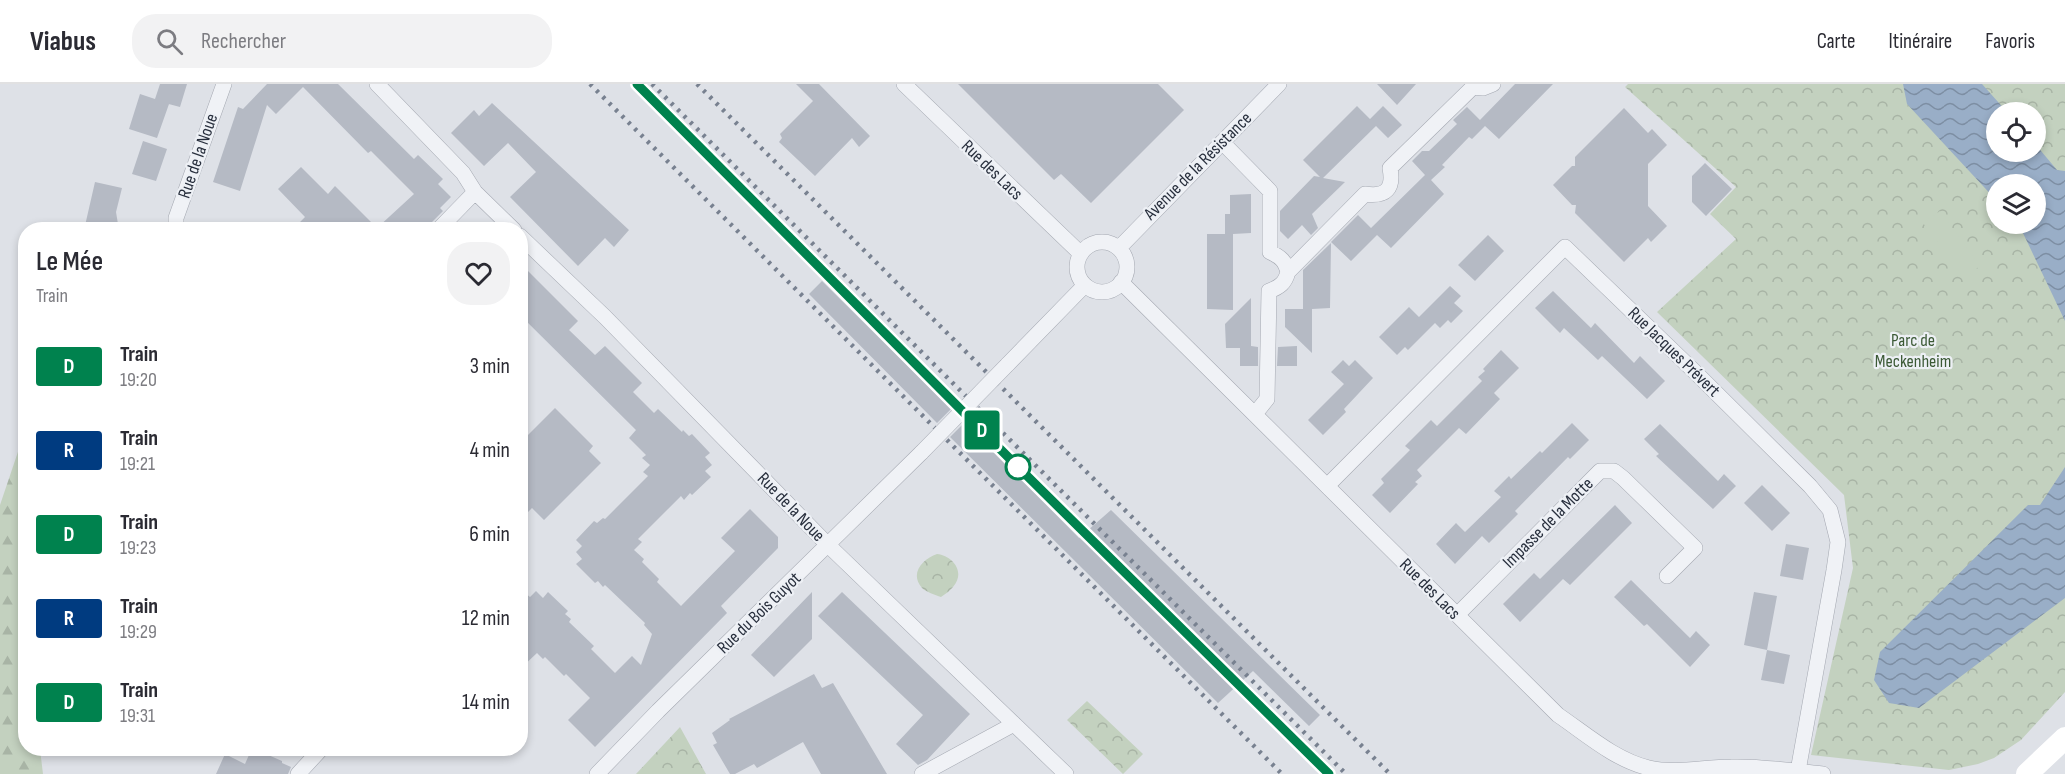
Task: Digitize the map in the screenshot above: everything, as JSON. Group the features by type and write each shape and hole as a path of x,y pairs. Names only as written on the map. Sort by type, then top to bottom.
{"main road":[{"path":"2027,774 2065,738"}],"street":[{"name":"Rue de la Noue","path":"176,222 224,84"},
{"path":"377,84 463,173 475,192 506,222"},
{"name":"Rue des Lacs","path":"904,84 1081,254"},
{"name":"Avenue de la Résistance","path":"1119,248 1279,84"},
{"path":"1288,272 1365,194 1374,196 1383,194 1390,187 1392,178 1390,168 1473,87 1483,88 1493,84"},
{"path":"1222,142 1270,191 1270,252 1280,256 1288,272 1286,281 1269,291 1268,399 1255,414"},
{"path":"446,222 475,192"},
{"path":"1100,242 1107,242 1119,248 1126,262 1125,276 1121,282 1107,291 1092,289 1085,285 1077,270 1081,254 1086,248 1100,242"},
{"name":"Rue de la Noue","path":"528,244 605,317 828,545 1066,774"},
{"name":"Rue Jacques Prévert","path":"1327,486 1565,248 1720,397 1810,486 1830,510 1838,542 1801,773"},
{"name":"Rue des Lacs","path":"1121,282 1558,714 1613,753 1648,768 1683,771 1755,766 1823,774"},
{"name":"Rue du Bois Guyot","path":"597,774 658,711 922,452 1085,285"},
{"name":"Impasse de la Motte","path":"1457,615 1600,471 1614,471 1623,478 1695,548 1667,576"},
{"path":"922,774 1014,724"},
{"path":"298,774 315,756"}],"green space":[{"name":"Parc de Meckenheim","path":"1628,84 2065,84 2065,692 2021,740 1994,758 1949,770 1811,755 1853,568 1844,495 1657,312 1736,239 1710,214 1736,187 1625,87"},
{"path":"1940,211 1980,266 1964,278 1923,223"},
{"path":"18,452 18,756 41,756 43,774 0,774 0,505"},
{"path":"937,554 953,561 958,570 957,581 941,597 922,588 917,577 919,567 927,559"},
{"path":"1087,701 1143,754 1123,774 1067,720"},
{"path":"680,727 706,774 636,774"}],"water":[{"path":"1903,84 1982,84 1998,102 1986,102 1986,162 2046,162 2046,157 2057,170 2065,171 2065,321 2023,234 2046,234 2046,174 1986,174 1986,189 1907,104"},
{"path":"2065,467 2065,598 1919,708 1889,703 1874,680 1880,652 2028,505 2040,505"}],"building":[{"path":"160,84 187,84 180,107 169,104 157,138 129,129 140,94 155,99"},
{"path":"267,84 338,84 414,159 418,155 443,179 438,184 451,197 440,208 443,211 432,222 384,222 414,194 371,151 368,153 303,87 276,114 267,105 240,191 213,182 238,107 243,109"},
{"path":"796,84 819,84 870,136 859,147 852,138 815,176 779,142 782,138 780,134 813,101"},
{"path":"958,84 1158,84 1184,110 1091,203 1061,174 1054,180"},
{"path":"1377,84 1416,84 1397,105"},
{"path":"1515,84 1553,84 1499,139 1485,126 1472,139 1469,137 1442,165 1445,167 1431,180 1444,194 1391,248 1377,235 1351,261 1331,242 1358,215 1371,228 1425,175 1412,161 1422,151 1429,151 1457,124 1453,120 1467,107 1480,120"},
{"path":"492,103 629,230 614,247 605,238 578,266 510,197 536,172 508,143 484,166 451,133 474,110 479,116"},
{"path":"1357,106 1370,119 1383,106 1402,125 1388,138 1376,126 1323,178 1345,182 1312,214 1318,228 1311,235 1302,225 1288,239 1280,231 1280,211 1314,176 1320,177 1303,160"},
{"path":"1624,108 1648,133 1652,129 1667,145 1648,164 1648,206 1667,226 1651,242 1648,238 1624,262 1575,213 1576,205 1572,205 1553,185 1572,166 1575,166 1575,157"},
{"path":"143,141 167,149 156,181 132,174"},
{"path":"1705,163 1732,189 1706,216 1692,202 1692,176"},
{"path":"301,167 328,194 335,186 371,222 300,222 305,217 278,189"},
{"path":"95,182 122,188 116,212 118,222 86,222"},
{"path":"1251,194 1251,233 1233,234 1233,310 1207,309 1207,234 1225,234 1225,214 1230,214 1230,195"},
{"path":"1488,235 1504,251 1475,281 1458,265"},
{"path":"1331,243 1330,308 1312,309 1312,353 1285,327 1285,309 1303,309 1303,270"},
{"path":"528,271 578,321 569,330 595,355 605,346 642,383 633,392 654,413 658,409 682,432 683,430 689,436 692,434 710,453 705,457 712,465 705,471 711,477 692,495 690,493 684,500 681,496 638,539 642,542 634,550 659,579 657,582 681,606 735,551 721,538 750,509 778,537 778,548 721,606 727,613 595,747 568,720 590,698 545,657 543,659 537,653 528,661 528,595 530,597 536,591 543,598 548,592 568,611 565,614 571,619 569,622 594,646 591,649 615,673 632,656 641,665 652,634 644,625 645,623 605,585 603,587 598,581 595,583 576,564 582,559 576,552 582,546 576,540 594,521 597,523 605,519 648,476 643,472 650,465 642,458 646,455 629,438 636,430 528,323"},
{"path":"822,281 951,409 937,423 809,294"},
{"path":"1450,286 1461,296 1454,303 1463,311 1451,323 1448,320 1440,328 1435,323 1408,350 1405,347 1397,355 1379,337 1409,307 1419,317"},
{"path":"1553,291 1591,328 1595,323 1634,363 1640,356 1665,381 1647,399 1602,356 1598,360 1564,328 1560,333 1535,308"},
{"path":"1251,298 1251,346 1258,347 1258,366 1240,366 1240,348 1226,348 1225,324"},
{"path":"1297,346 1297,366 1277,366 1278,347"},
{"path":"1501,350 1519,368 1494,393 1500,399 1466,434 1459,428 1417,470 1422,476 1415,482 1418,484 1390,513 1372,495 1384,483 1381,479 1410,450 1405,446 1431,420 1437,426 1482,381 1478,377"},
{"path":"1343,360 1349,366 1355,360 1373,378 1344,409 1346,412 1323,435 1308,420 1344,384 1331,372"},
{"path":"555,408 593,446 589,451 601,463 544,520 532,508 528,512 528,435"},
{"path":"965,422 1079,538 1111,510 1320,715 1309,726 1253,671 1218,703 950,437"},
{"path":"1572,423 1589,440 1570,459 1568,457 1515,511 1518,514 1489,543 1482,536 1455,564 1436,544 1456,523 1465,532 1501,497 1494,491 1509,476 1511,479 1540,451 1542,453"},
{"path":"1660,424 1718,481 1724,474 1736,486 1713,509 1656,456 1659,454 1644,439"},
{"path":"1762,485 1790,513 1772,531 1744,503"},
{"path":"1615,505 1632,523 1570,585 1563,579 1520,622 1503,604 1534,573 1540,579"},
{"path":"1786,544 1809,548 1803,580 1780,576"},
{"path":"1631,580 1690,638 1696,631 1710,645 1690,667 1647,624 1644,626 1614,597"},
{"path":"812,592 812,639 774,677 751,655"},
{"path":"842,592 970,714 927,760 918,765 896,744 923,715 818,616"},
{"path":"1754,592 1777,596 1767,650 1744,645"},
{"path":"1767,650 1790,655 1784,684 1761,680"},
{"path":"814,674 822,688 833,683 887,774 821,774 803,742 757,768 754,764 735,774 730,774 713,745 717,743 712,733 729,719"},
{"path":"224,756 245,764 248,756 270,756 291,767 288,774 216,774"}],"railway":[{"path":"590,84 1282,774"},
{"path":"637,84 1018,467 1329,774"},
{"path":"652,84 1346,774"},
{"path":"697,84 1390,774"}],"train":[{"name":"D","path":"637,84 1018,467 1329,774"}]}
